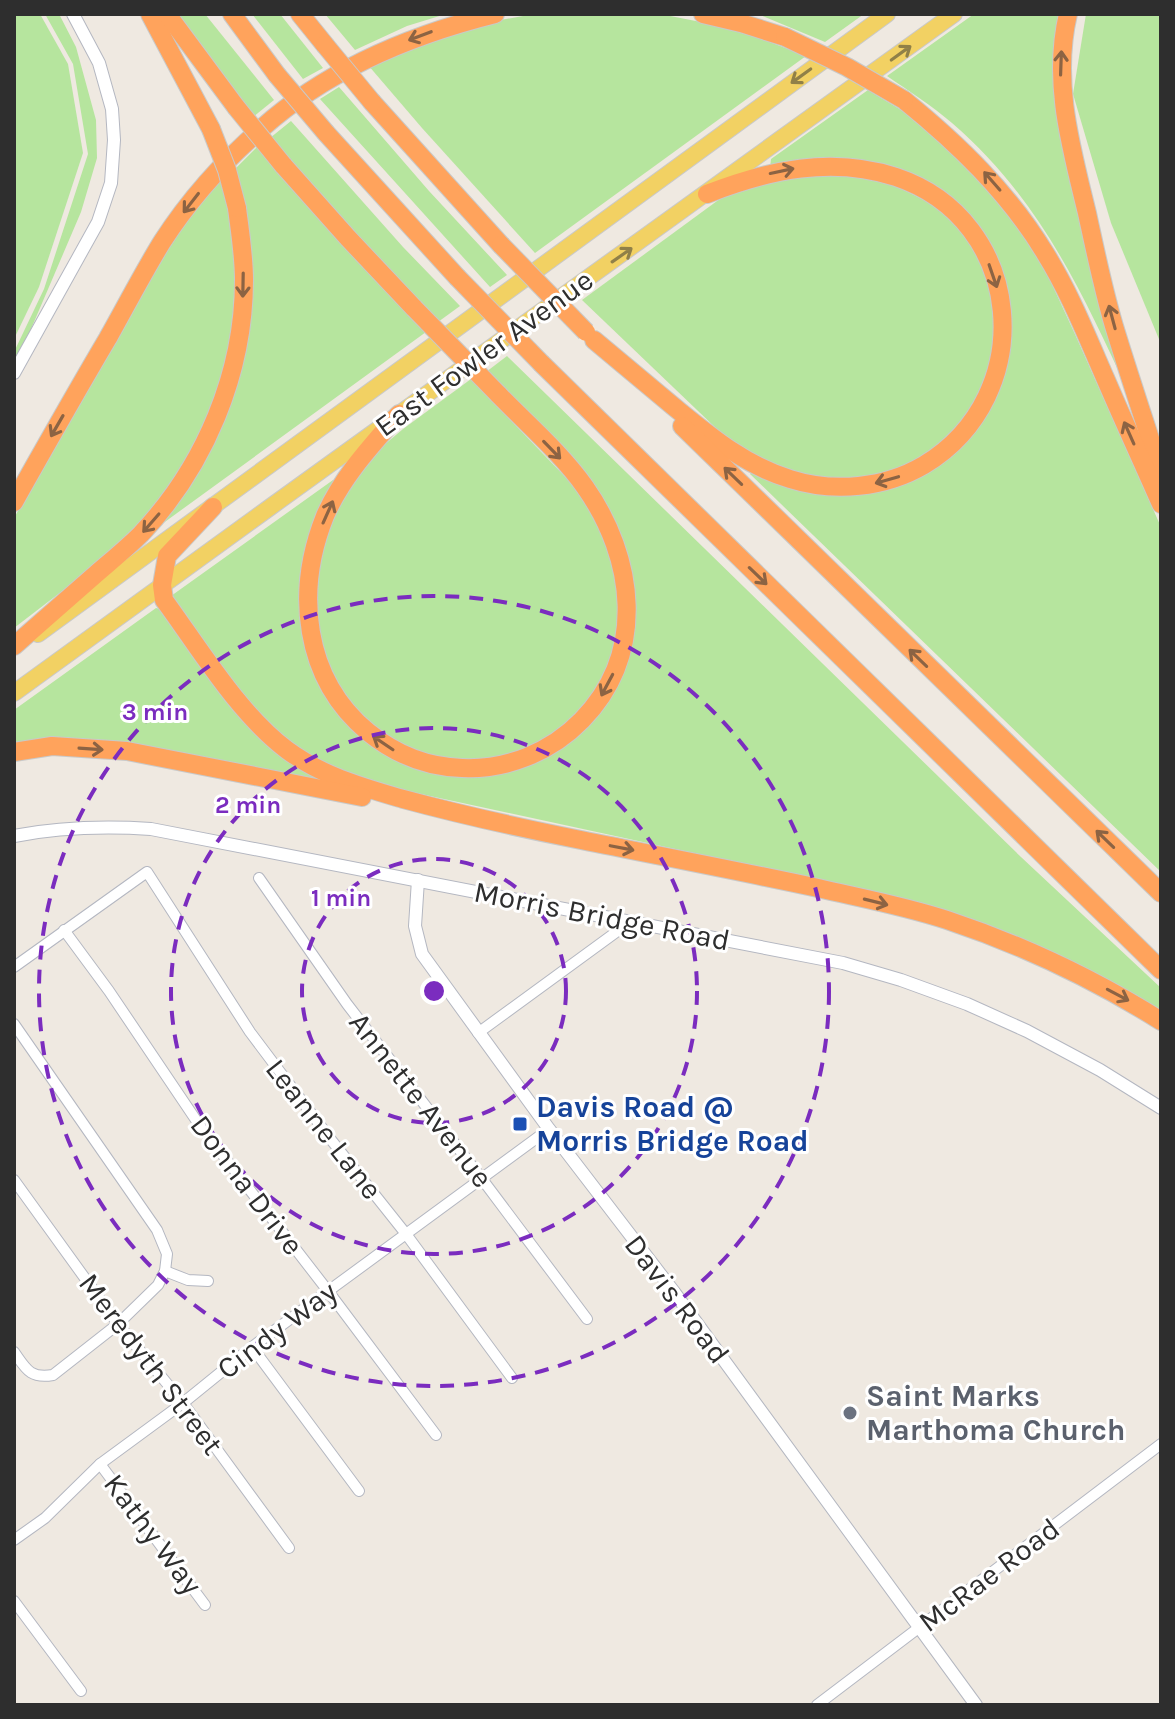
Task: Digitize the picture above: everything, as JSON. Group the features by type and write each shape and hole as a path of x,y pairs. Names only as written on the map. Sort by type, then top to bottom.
{"highway":[{"path":"14,649 140,535 172,497 213,425 236,356 244,281 237,208 211,129 150,14"},
{"path":"167,14 283,165 414,308 575,474 606,524 624,578 627,606 625,635 618,662 593,707 569,732 524,758 474,768 441,766 417,760 386,745 344,708 324,677 315,653 308,595 319,533 330,506 351,470 399,414"},
{"path":"232,14 277,75 326,133 457,277 1161,970"},
{"path":"300,14 409,145 590,336 1161,893"},
{"path":"14,502 162,242 199,192 232,156 282,111 353,66 435,30 495,14"},
{"path":"703,14 785,37 847,67 904,100 957,144 1012,206 1045,252 1075,309 1161,504"},
{"path":"1068,14 1060,67 1070,146 1114,324 1161,472"},
{"path":"590,336 728,450 760,468 792,480 847,487 890,481 939,456 978,416 990,392 1003,348 1001,303 985,255 972,233 941,201 920,187 896,177 847,167 821,166 772,173 707,194"},
{"path":"213,507 167,556 162,585 164,600 219,675 256,721 287,750 318,769 337,778 437,808"},
{"path":"14,752 52,746 127,751 331,792 437,808 812,887 946,920 1047,959 1130,1001 1161,1021"}],"main road":[{"name":"East Fowler Avenue","path":"14,649 887,14"},
{"name":"East Fowler Avenue","path":"14,693 954,14"}],"street":[{"path":"14,373 98,222 111,183 114,140 112,109 99,63 73,14"},
{"name":"Morris Bridge Road","path":"14,836 43,830 101,826 151,829 843,963 967,1004 1027,1031 1100,1070 1161,1108"},
{"name":"Leanne Lane","path":"64,930 147,872 250,1032 406,1234 512,1378"},
{"name":"Annette Avenue","path":"259,878 347,1004 587,1319"},
{"name":"Davis Road","path":"418,880 415,926 422,954 976,1705"},
{"path":"478,1033 630,922"},
{"path":"14,967 64,930"},
{"name":"Donna Drive","path":"64,930 198,1123 436,1435"},
{"path":"14,1024 157,1230 167,1254 165,1271 158,1285 118,1324 53,1375 41,1377 28,1372 14,1352"},
{"name":"Cindy Way","path":"14,1540 45,1518 100,1464 252,1347 549,1129"},
{"name":"Meredyth Street","path":"14,1180 118,1324 183,1403 289,1548"},
{"path":"165,1271 188,1280 208,1281"},
{"path":"252,1347 359,1491"},
{"name":"McRae Road","path":"817,1705 1161,1444"},
{"name":"Kathy Way","path":"100,1464 205,1605"},
{"path":"14,1601 81,1691"}],"green space":[{"path":"14,14 40,14 68,64 83,153 39,287 14,339"},
{"path":"45,14 59,14 76,47 96,120 97,158 81,212 31,329 14,360 14,352 44,289 88,154 73,64"},
{"path":"173,14 205,14 274,100 253,117"},
{"path":"252,14 280,14 323,68 303,79"},
{"path":"325,14 446,14 407,26 355,50"},
{"path":"534,14 660,14 754,36 806,56 535,253 368,65 490,22"},
{"path":"758,14 864,14 825,42"},
{"path":"974,14 1064,14 1056,54 1128,391 1075,282 1034,214 1010,182 952,123 887,76"},
{"path":"1086,14 1161,14 1161,344 1111,223 1073,94"},
{"path":"339,87 507,275 490,287 320,99"},
{"path":"868,90 937,135 1006,210 1027,240 1050,280 1161,527 1161,872 750,474 754,470 778,480 906,479 996,390 998,270 912,178 770,169 771,159"},
{"path":"291,121 460,306 438,322 358,235 341,225 270,138"},
{"path":"257,147 426,332 162,524 159,522 240,365 234,170"},
{"path":"777,175 876,176 944,210 986,264 999,331 984,395 933,454 876,479 808,478 743,454 582,300 717,201"},
{"path":"221,178 229,208 234,259 233,314 219,387 203,433 158,505 100,562 14,628 14,518 153,271 185,222"},
{"path":"507,356 1021,857 1161,988 1161,1011 842,885 379,785 326,768 264,725 171,596 333,480 336,484 309,544 327,696 430,769 555,747 628,647 617,537 486,372"},
{"path":"471,379 584,499 610,548 621,612 612,662 587,705 554,736 507,757 458,762 406,751 359,718 325,669 312,601 330,516 371,456"},
{"path":"156,608 160,609 241,715 322,778 321,784 14,744 14,710"}],"place":[{"name":"Davis Road @ Morris Bridge Road","path":"520,1124"},
{"name":"Saint Marks Marthoma Church","path":"850,1413"}]}
